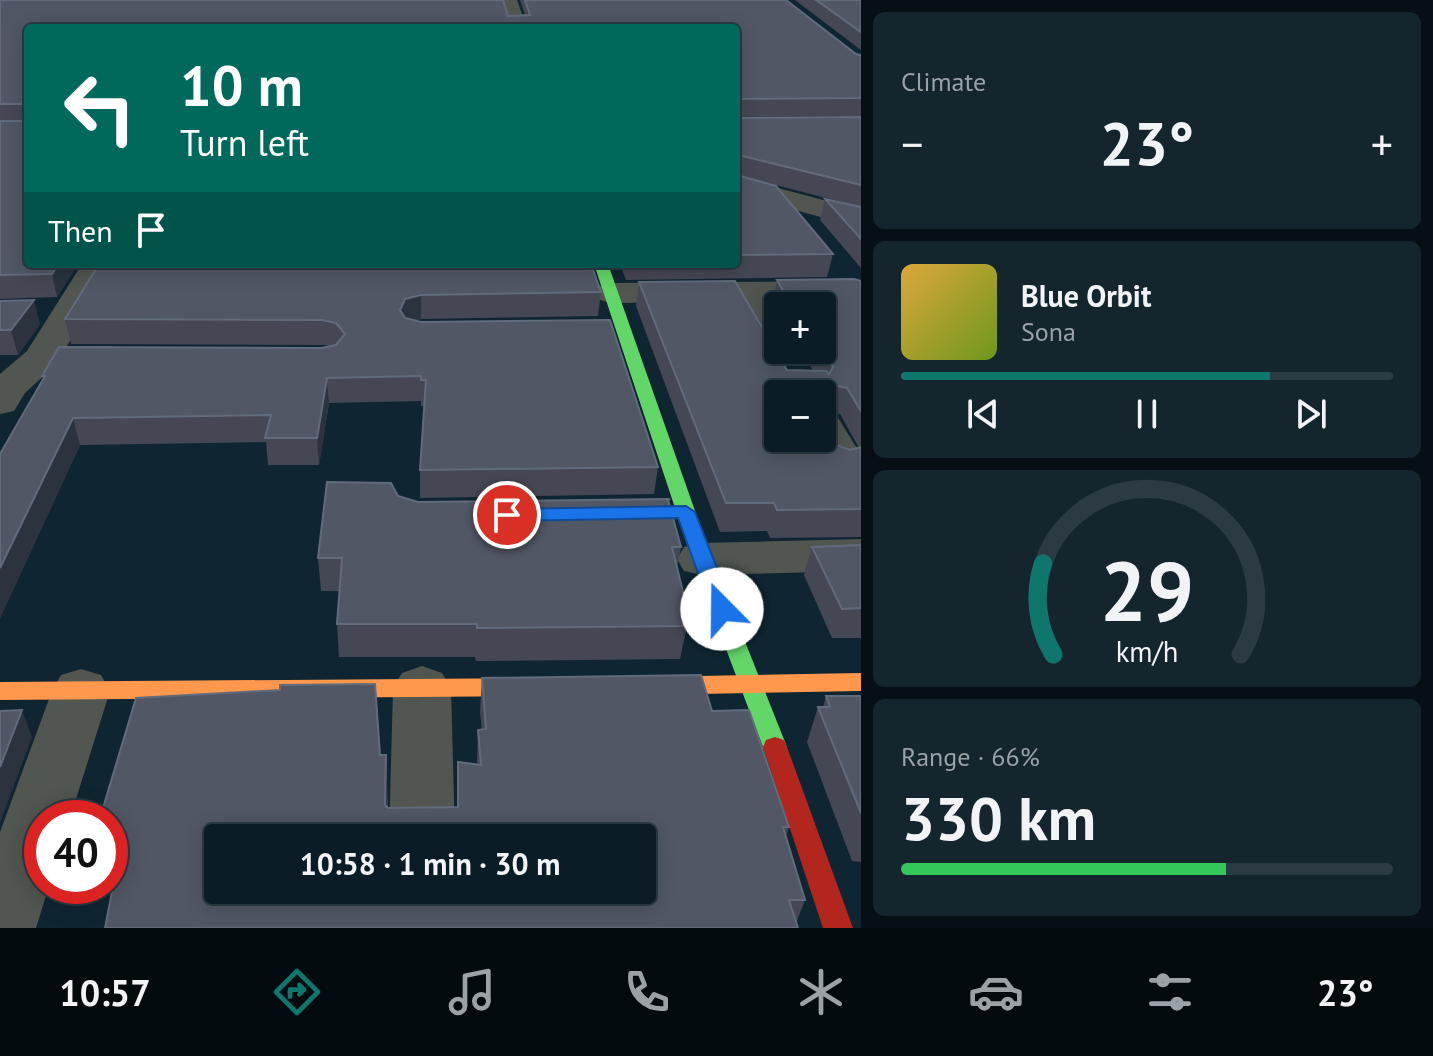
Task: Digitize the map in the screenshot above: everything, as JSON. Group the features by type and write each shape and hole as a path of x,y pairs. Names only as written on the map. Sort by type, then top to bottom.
{"street":[{"path":"509,0 517,24"},
{"path":"740,186 861,219"},
{"path":"783,198 811,233"},
{"path":"0,402 9,387 41,358 95,268"},
{"path":"838,928 753,684 686,512 609,330 606,279 744,292 853,284"},
{"path":"744,292 764,326"},
{"path":"27,311 68,310"},
{"path":"41,358 148,357"},
{"path":"836,449 843,461"},
{"path":"638,513 686,512"},
{"path":"702,559 861,555"},
{"path":"627,686 861,682"},
{"path":"0,691 564,687"},
{"path":"422,688 422,824"},
{"path":"0,928 81,691"}],"building":[{"path":"0,0 503,0 508,16 530,15 525,0 786,0 861,55 861,98 740,99 740,24 24,24 24,104 0,104"},
{"path":"816,0 861,0 861,32"},
{"path":"861,117 861,185 740,155 740,118"},
{"path":"0,121 24,121 24,268 56,268 52,274 0,275"},
{"path":"740,176 776,186 833,254 740,255"},
{"path":"825,199 861,207 861,239"},
{"path":"97,268 592,268 601,292 421,295 405,299 400,310 405,318 421,322 610,320 658,467 420,470 426,380 421,380 421,376 327,378 317,438 265,438 271,415 73,418 0,568 0,454 59,347 322,348 336,345 345,334 336,323 322,320 65,319"},
{"path":"777,280 861,281 861,411 847,388 836,386 836,380 764,380 764,452 836,452 836,445 850,450 861,447 861,509 777,510 774,503 726,503 639,282 735,281 764,331 764,364 783,364 787,370 826,371 829,374 833,367 831,364 836,364 836,292 784,292"},
{"path":"34,300 11,330 0,330 0,301"},
{"path":"327,482 391,483 398,496 418,502 670,499 681,547 672,547 687,608 681,608 687,626 477,628 477,624 337,624 342,558 318,558"},
{"path":"861,545 861,608 842,609 812,547"},
{"path":"701,675 712,711 749,710 789,827 783,827 805,900 789,900 798,928 105,928 110,904 128,904 128,800 105,800 136,698 280,690 280,685 375,684 380,755 386,755 385,805 388,808 458,807 458,762 481,765 478,730 486,729 482,678"},
{"path":"826,696 861,696 861,813 818,707 830,707"},
{"path":"22,710 0,767 0,711"}],"traffic: fast":[{"path":"602,268 702,559 775,747"}],"traffic: slow":[{"path":"646,686 861,682"},
{"path":"0,691 542,687"}],"traffic: jam":[{"path":"775,747 838,928"}],"route":[{"path":"507,515 686,512 722,609"}]}
